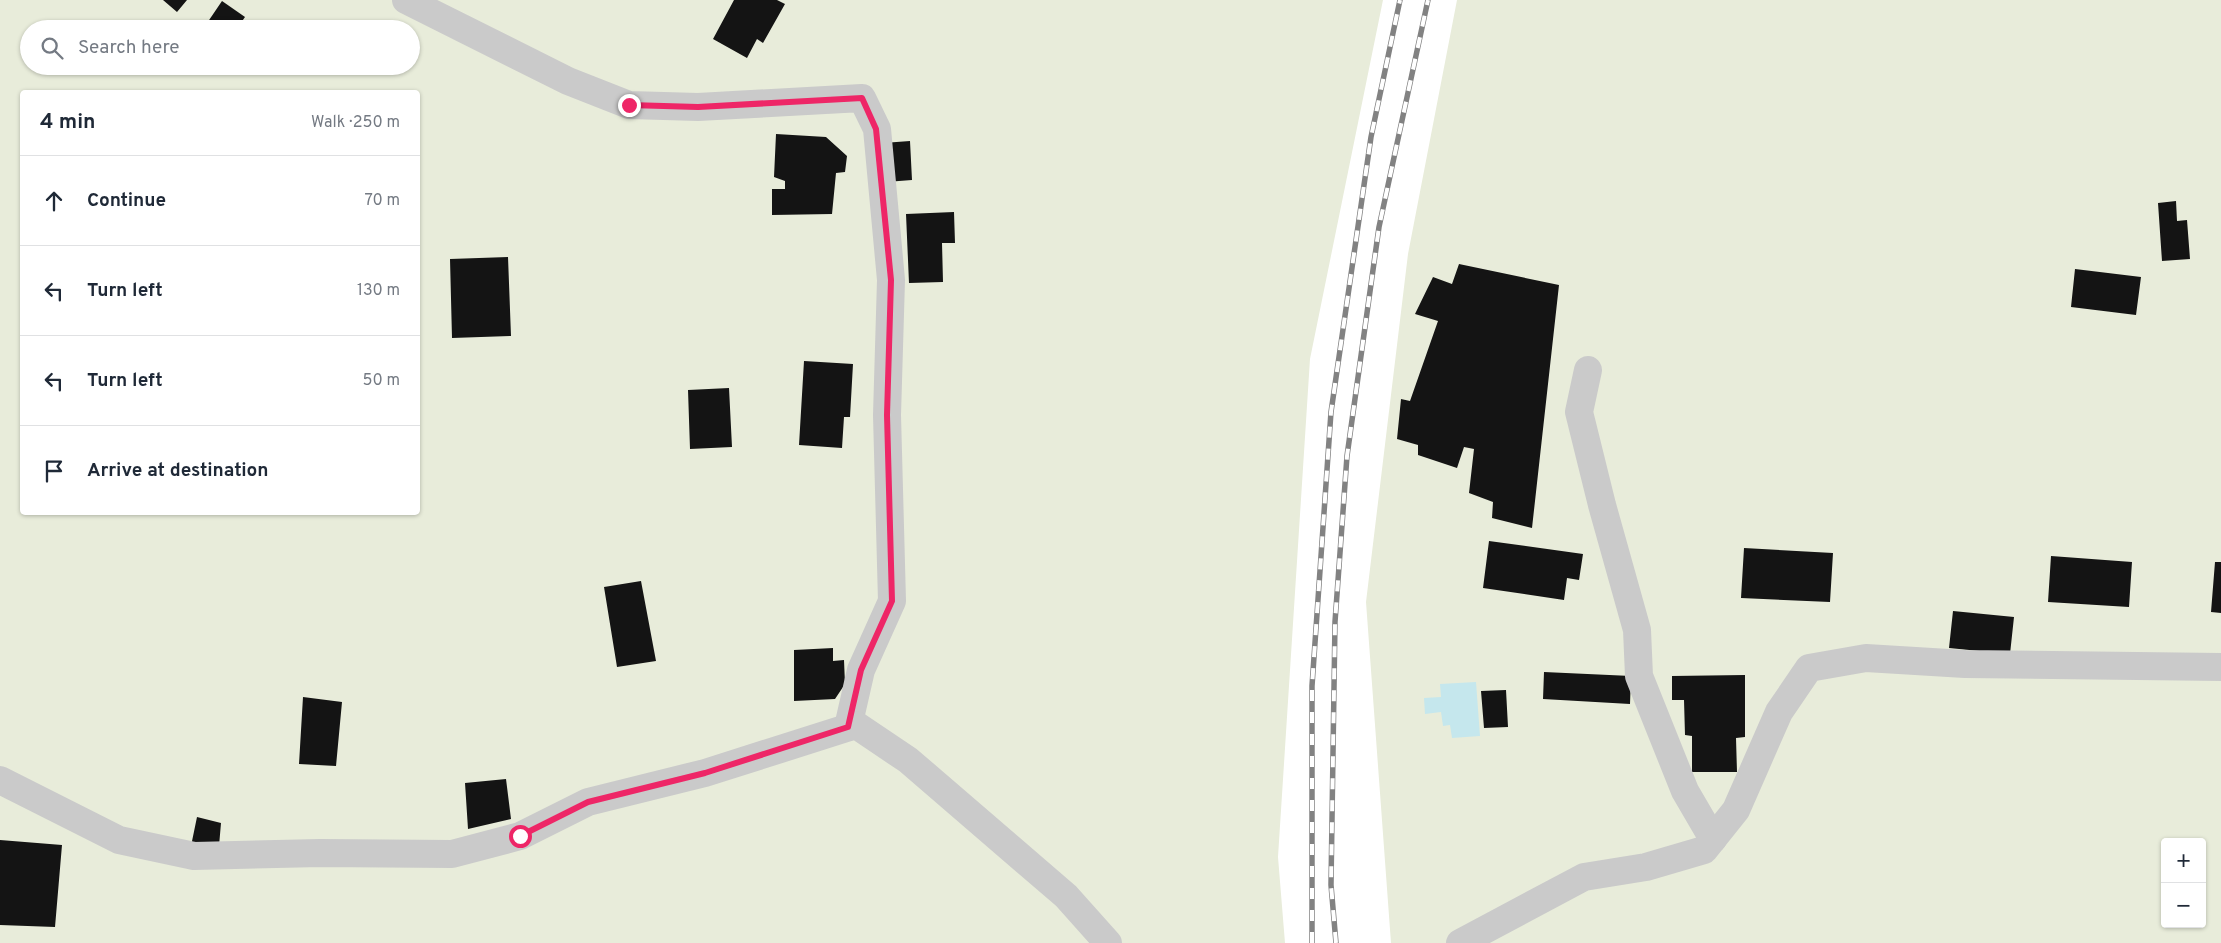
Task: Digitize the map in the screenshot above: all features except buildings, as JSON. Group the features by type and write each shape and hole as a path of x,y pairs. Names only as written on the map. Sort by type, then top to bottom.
{"street":[{"path":"406,0 568,81 629,105 698,107 862,98 876,129 891,280 887,415 892,601 861,670 848,727"},
{"path":"1588,370 1579,412 1602,505 1637,630 1639,676 1685,791 1713,839"},
{"path":"1460,943 1584,877 1646,867 1704,850 1736,810 1779,712 1809,668 1866,658 1965,664 2221,667"},
{"path":"0,780 119,840 194,856 452,854 520,836 588,802 705,773 856,725 908,760 1066,896 1108,943"}],"green space":[{"path":"0,0 1383,0 1310,359 1278,857 1285,943 0,943"},
{"path":"1457,0 2221,0 2221,943 1391,943 1366,602 1408,254"}],"water":[{"path":"1476,682 1480,736 1452,738 1450,725 1443,726 1441,712 1425,714 1424,698 1441,697 1440,684"}],"railway":[{"path":"1312,943 1312,686 1331,412 1371,137 1400,0"},
{"path":"1336,943 1331,885 1335,622 1347,456 1379,227 1428,0"}],"route":[{"path":"520,836 588,802 705,773 848,727 861,670 892,601 887,415 891,280 876,129 862,98 698,107 629,105"}]}
